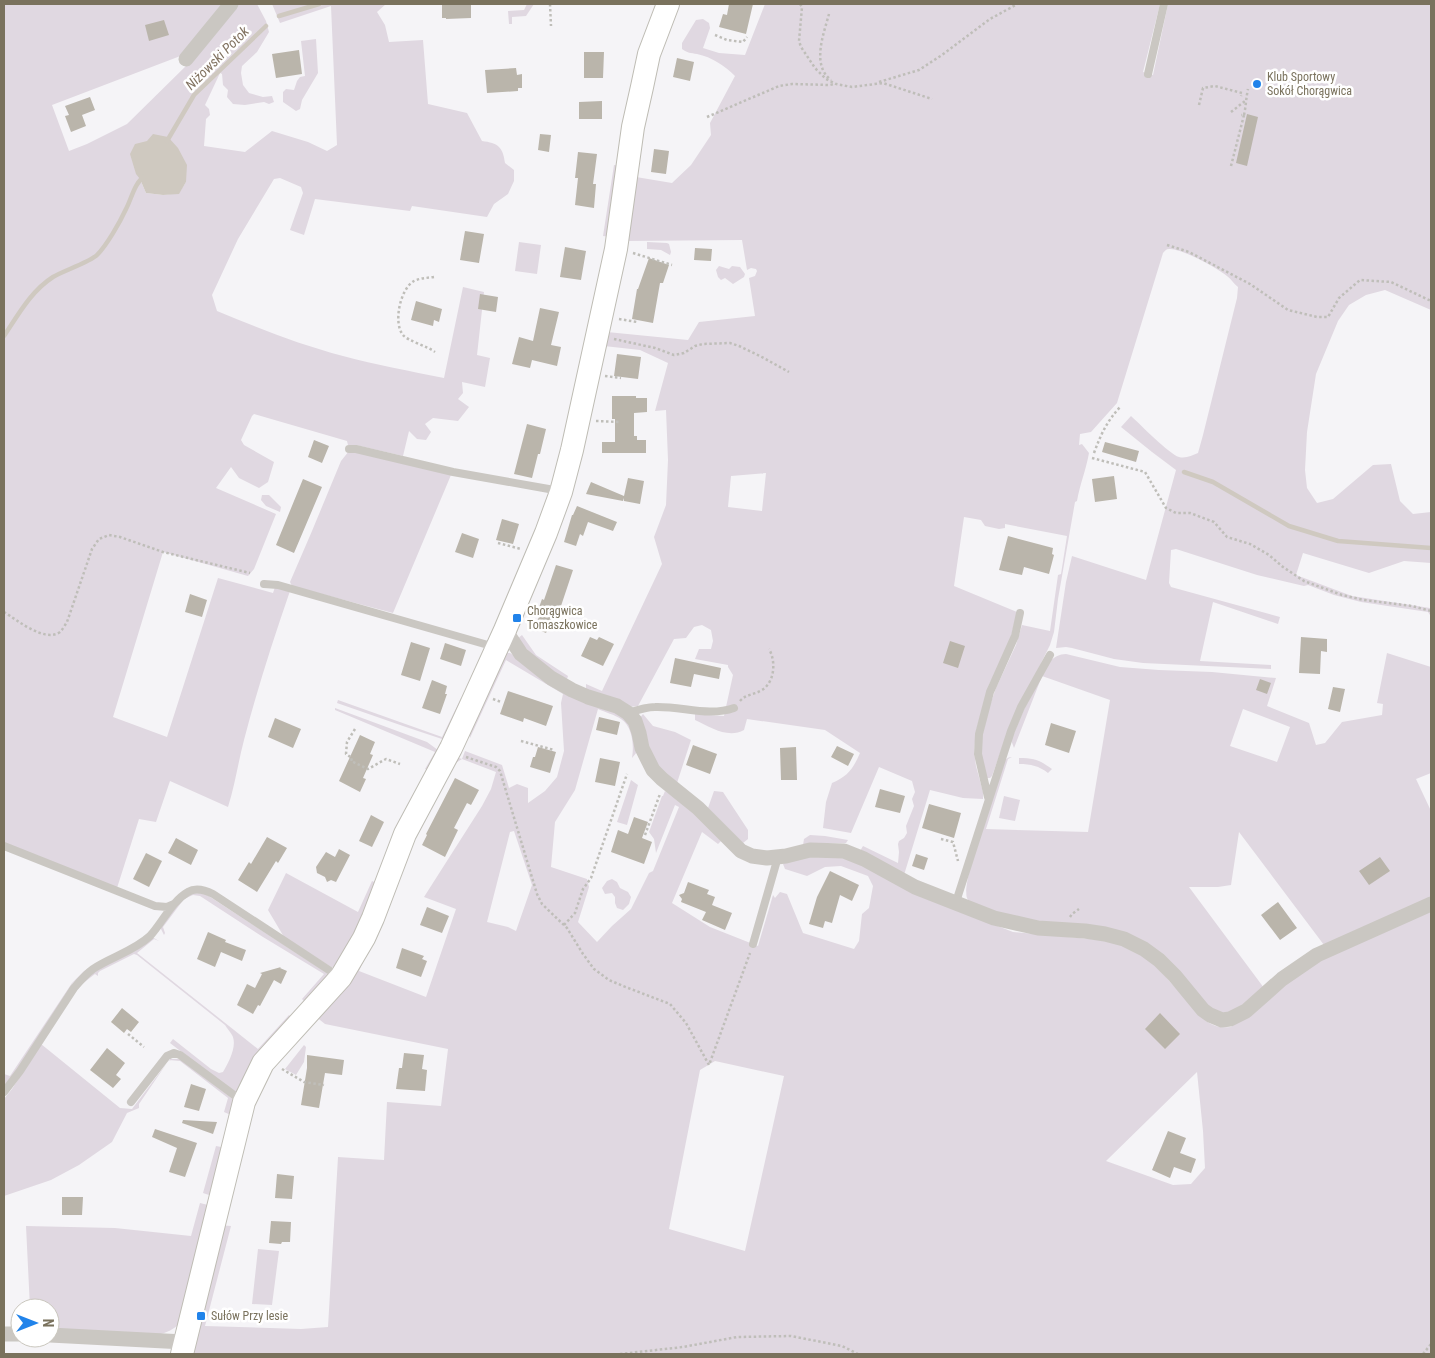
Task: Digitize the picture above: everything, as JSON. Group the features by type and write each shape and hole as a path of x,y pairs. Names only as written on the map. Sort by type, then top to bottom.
{"street":[{"path":"186,58 231,4"},
{"path":"60,1336 183,1348 244,1102 263,1064 341,978 364,938 405,834 451,748 501,639 546,533 572,450 616,249 633,128 642,87 650,54 668,4"},
{"path":"501,639 551,678 572,690 617,706 628,713 634,721 647,760 653,770 698,808 741,851 752,856 767,858 810,850 844,851 864,859 915,887 994,918 1038,928 1084,931 1124,939 1144,949 1159,960 1203,1010 1222,1020 1230,1019 1246,1011 1282,979 1317,955 1431,904"}],"lane":[{"path":"1148,74 1164,4"},
{"path":"349,448 453,472 560,492"},
{"path":"264,584 278,585 501,639"},
{"path":"988,797 979,760 979,734 990,692 1015,636 1020,613"},
{"path":"956,902 1010,731 1050,655"},
{"path":"628,713 656,707 714,712 734,708"},
{"path":"4,846 155,906 166,908 190,891 198,889 214,894 341,978"},
{"path":"753,944 778,857"},
{"path":"4,1092 65,1000 82,978 150,936 174,904"},
{"path":"131,1102 167,1056 174,1053 180,1055 244,1102"}],"path":[{"path":"550,4 551,26"},
{"path":"800,4 802,8 799,41 801,47 815,68 826,79 836,84"},
{"path":"873,84 919,70 990,19 1016,4"},
{"path":"829,14 820,49 821,66 826,76 836,84"},
{"path":"715,35 736,42 743,42 747,38"},
{"path":"707,117 779,86 792,84 836,84 858,87 883,83 932,99"},
{"path":"1199,105 1203,88 1215,86 1242,92 1241,96"},
{"path":"1231,166 1248,89"},
{"path":"1231,112 1245,101"},
{"path":"1167,245 1189,252 1250,284 1288,310 1318,317 1328,317 1339,298 1360,280 1391,282 1424,298 1431,299"},
{"path":"628,251 672,265"},
{"path":"434,277 414,281 408,287 401,302 398,315 400,328 404,336 427,346 435,352"},
{"path":"610,318 637,322"},
{"path":"597,336 649,346 674,355 684,353 695,346 703,344 730,343 760,356 789,372"},
{"path":"599,375 621,378"},
{"path":"1094,453 1108,421 1121,406"},
{"path":"591,420 620,422"},
{"path":"1092,458 1144,472 1166,508 1176,513 1190,513 1214,522 1227,537 1250,544 1269,554 1283,567 1304,581 1342,595 1364,600 1412,606 1431,611"},
{"path":"4,612 43,634 51,636 62,631 67,622 92,549 99,539 109,535 162,552 250,573"},
{"path":"498,543 527,551"},
{"path":"734,708 742,698 764,689 769,683 774,662 769,649"},
{"path":"489,698 501,702"},
{"path":"355,730 347,742 346,754 352,758 351,761 368,769 386,759 400,764"},
{"path":"521,741 554,750"},
{"path":"451,748 463,756 500,771 537,894 542,904 564,925 594,969 609,980 670,1004 686,1023 709,1065 753,944"},
{"path":"564,925 574,913 583,889 591,878 627,774"},
{"path":"646,835 659,794"},
{"path":"942,839 953,842 958,863"},
{"path":"128,1034 144,1047"},
{"path":"279,1068 304,1082 324,1085"},
{"path":"620,1354 683,1347 737,1337 773,1336 791,1336 842,1346 858,1354"},
{"path":"1423,1354 1431,1344"}],"shaded area":[{"path":"4,4 226,4 183,55 52,105 69,151 127,124 190,62 238,4 257,4 266,21 269,32 257,52 242,66 243,85 249,93 263,97 272,96 274,102 269,104 264,102 245,105 233,104 227,97 228,90 223,85 222,74 220,73 205,105 209,109 210,115 206,119 204,146 245,152 272,131 308,142 327,151 337,145 331,6 280,23 272,4 386,4 377,12 385,25 389,42 423,40 428,104 467,113 482,141 499,147 503,153 505,163 514,170 514,181 508,194 494,204 487,217 412,206 410,211 315,199 304,235 290,230 303,193 301,187 280,178 274,179 238,239 212,295 217,311 264,330 327,352 444,378 463,287 484,292 477,355 490,358 485,387 462,382 463,393 458,399 469,407 458,421 433,418 425,424 431,432 426,440 417,439 409,431 403,456 356,445 348,445 347,441 254,414 241,440 244,445 274,462 268,482 259,488 239,478 231,467 216,488 276,514 254,569 248,576 163,552 113,717 167,737 218,578 273,593 275,587 290,591 254,703 228,807 170,781 156,822 139,819 117,888 4,843","holes":["140,179 186,182 179,193 163,195 146,193"]},
{"path":"527,4 534,4 526,16 512,17 512,24 509,24 508,11 524,10"},
{"path":"765,4 1160,4 1143,72 1153,75 1168,4 1431,4 1431,310 1385,290 1366,295 1349,305 1338,321 1316,374 1307,432 1305,470 1307,488 1317,503 1333,499 1373,465 1391,464 1400,501 1413,514 1431,512 1431,563 1404,561 1369,573 1303,553 1296,575 1352,596 1430,608 1430,615 1428,612 1361,602 1334,595 1308,585 1304,586 1257,575 1176,549 1171,550 1169,583 1171,587 1280,617 1278,624 1213,602 1200,661 1271,665 1271,669 1143,663 1114,659 1072,648 1056,648 1072,556 1146,580 1176,470 1121,427 1131,416 1174,455 1184,458 1198,453 1237,298 1238,287 1227,276 1207,264 1190,255 1168,249 1163,253 1117,403 1091,432 1080,434 1079,445 1082,444 1089,453 1077,501 1075,502 1054,632 1050,645 1010,726 990,778 986,778 981,753 981,740 990,705 1016,645 1022,625 1050,631 1058,575 1061,574 1067,536 1005,524 1005,528 999,529 985,526 981,520 964,517 954,586 1017,612 1010,641 989,685 976,731 974,752 983,799 963,798 930,790 904,875 860,851 863,846 898,863 898,844 907,833 906,826 914,806 912,799 915,792 912,781 879,767 851,833 823,828 826,802 832,783 842,778 849,771 860,753 825,730 747,719 744,730 725,733 695,720 695,714 724,716 733,675 728,665 695,659 699,649 711,649 713,641 711,630 702,625 694,627 686,638 674,639 638,706 629,707 586,691 586,684 602,691 662,564 654,537 666,505 668,460 666,410 655,411 668,363 640,350 604,346 607,332 688,340 699,322 755,316 749,278 755,276 757,271 751,268 747,270 742,240 627,241 636,177 672,183 691,165 711,135 710,123 735,76 723,65 703,55 687,52 682,49 682,43 696,20 703,19 709,23 710,28 703,48 719,53 745,55","holes":["766,473 762,511 728,507 731,476"]},
{"path":"316,39 318,73 302,100 300,109 296,111 283,102 283,92 286,89 294,90 300,77 305,76 301,41"},
{"path":"153,134 168,137 178,148 187,165 186,182 179,194 146,193 136,174 130,154 135,144 147,141"},
{"path":"614,165 621,166 612,237 603,236"},
{"path":"519,242 541,245 537,274 515,271"},
{"path":"647,242 669,244 670,255 661,250 647,249"},
{"path":"719,266 729,269 732,266 740,267 745,274 744,277 733,284 725,278 721,280 716,270"},
{"path":"349,451 451,475 393,613 292,586 290,582 341,461"},
{"path":"262,495 269,495 281,507 280,512 266,506 261,500"},
{"path":"522,635 536,655 568,676 566,682 543,666 517,639"},
{"path":"504,653 510,653 565,691 624,716 631,725 637,752 632,758 633,742 625,722 598,709 575,790 555,822 551,867 587,879 589,887 578,922 597,942 631,909 649,873 653,871 679,807 675,805 656,853 654,839 649,832 665,791 692,809 721,841 718,844 702,832 672,903 710,927 758,946 773,895 775,898 780,892 787,894 803,933 854,949 859,941 862,914 869,908 873,886 868,876 841,866 825,867 807,876 785,869 783,864 802,856 841,855 954,909 1013,932 1113,941 1137,951 1153,963 1206,1021 1221,1027 1231,1027 1292,978 1329,956 1431,911 1431,1354 190,1354 219,1225 231,1226 205,1326 301,1329 328,1327 338,1157 384,1160 387,1102 441,1106 448,1049 325,1024 315,1016 373,939 359,971 426,997 456,909 424,897 482,806 491,789 496,772 462,759 465,751 502,765 509,788 517,784 528,788 528,803 545,791 557,777 564,751 561,703 563,694 506,660 470,738 469,732","holes":["514,831 532,885 516,931 487,922 510,832","715,1061 784,1076 745,1251 669,1229 700,1070","1197,1072 1205,1168 1191,1184 1173,1185 1106,1161"]},
{"path":"1387,653 1431,667 1431,773 1416,779 1431,811 1431,899 1324,945 1239,832 1231,885 1189,887 1264,988 1248,1005 1233,1014 1219,1014 1210,1009 1192,992 1162,955 1126,934 1094,926 1044,925 1020,921 982,909 971,903 967,898 969,873 974,854 1003,764 1007,758 1012,757 1008,759 986,829 1088,832 1110,700 1042,676 1014,748 1011,740 1025,707 1050,661 1057,656 1066,654 1120,667 1276,678 1267,706 1309,723 1316,745 1325,743 1342,722 1382,715 1383,704 1377,703","holes":["1243,709 1290,727 1277,762 1230,746"]},
{"path":"461,698 463,700 448,741 337,703 338,700 442,737"},
{"path":"335,708 427,742 442,753 432,771 425,769 435,752 335,710"},
{"path":"643,714 653,726 675,732 691,740 677,783 659,770 638,720"},
{"path":"459,758 462,759 454,764 451,761"},
{"path":"1019,758 1037,760 1052,769 1048,773 1035,766 1019,764"},
{"path":"631,780 638,785 627,825 617,822"},
{"path":"714,791 723,792 748,830 748,839 743,843 708,808"},
{"path":"1004,796 1020,800 1015,821 999,818"},
{"path":"810,835 848,840 846,843 803,845 804,839"},
{"path":"286,873 358,912 372,881 379,884 336,968 331,967 284,937 268,910"},
{"path":"612,879 617,882 620,888 628,892 631,897 629,904 623,910 617,908 615,897 612,893 605,894 602,888 607,881"},
{"path":"198,893 204,893 327,973 331,977 330,981 308,1005 302,999 324,974 200,896 193,895 184,899 163,927 164,935 160,927 171,911 185,897"},
{"path":"152,937 159,941 154,939 137,953 258,1049 289,1015 294,1020 241,1091 236,1092 232,1091 170,1043 173,1039 211,1069 219,1073 223,1072 232,1054 234,1044 234,1039 225,1025 137,955 134,954 100,971 98,976 95,974 82,984 73,995 41,1044 120,1108 132,1109 167,1063 139,1104 139,1108 127,1113 112,1142 79,1165 51,1180 4,1196 4,1099 74,991 91,974"},
{"path":"100,961 73,983 16,1071 4,1086 4,1074 10,1076 72,983 84,971"},
{"path":"304,1045 306,1047 304,1062 296,1075 285,1069"},
{"path":"180,1059 234,1100 233,1116 224,1112 228,1098 180,1061 169,1060"},
{"path":"216,1146 221,1147 223,1150 212,1196 203,1193"},
{"path":"200,1203 212,1206 181,1322 167,1332 156,1335 60,1332 60,1298 30,1298 26,1226 115,1228 191,1236"},
{"path":"258,1249 279,1251 272,1305 252,1304"}],"building":[{"path":"442,4 471,4 471,18 442,18"},
{"path":"729,4 753,4 746,34 719,27 723,14 727,15"},
{"path":"164,20 169,35 149,41 145,25"},
{"path":"299,50 302,74 276,78 272,54"},
{"path":"584,52 604,52 603,78 584,78"},
{"path":"677,58 694,62 690,81 673,77"},
{"path":"516,68 517,75 522,74 522,88 518,88 518,91 487,93 485,70"},
{"path":"90,97 95,110 82,115 86,126 71,132 65,116 69,115 65,106"},
{"path":"602,101 602,119 579,119 579,102"},
{"path":"1247,114 1258,117 1247,166 1236,163"},
{"path":"540,134 551,135 549,152 538,150"},
{"path":"654,149 669,151 666,174 651,172"},
{"path":"578,152 597,154 593,184 596,184 594,208 575,205 578,178 575,178"},
{"path":"465,231 484,234 479,263 460,260"},
{"path":"565,247 586,251 581,280 560,277"},
{"path":"695,248 712,249 711,261 694,260"},
{"path":"649,258 669,265 663,283 660,283 653,323 632,319 637,289"},
{"path":"480,294 498,297 496,312 478,309"},
{"path":"416,301 442,309 439,322 434,320 433,326 411,320"},
{"path":"540,308 559,312 551,345 561,347 557,366 532,360 530,368 512,364 519,337 533,341"},
{"path":"617,354 641,357 638,379 614,376"},
{"path":"612,396 647,398 647,412 634,413 634,436 637,436 637,440 646,440 646,453 602,453 602,442 615,442"},
{"path":"527,424 546,429 532,478 514,474"},
{"path":"314,440 329,446 322,463 308,457"},
{"path":"1105,442 1139,451 1136,462 1102,452"},
{"path":"1114,476 1117,499 1095,502 1092,479"},
{"path":"628,478 644,481 640,504 624,501 624,498 623,501 586,494 591,482 624,496"},
{"path":"303,479 322,487 294,553 276,545"},
{"path":"577,506 617,522 613,531 588,522 583,536 580,534 576,546 564,542 572,515"},
{"path":"502,519 519,524 513,544 496,540"},
{"path":"462,533 479,539 473,558 455,552"},
{"path":"1008,536 1053,548 1052,554 1054,555 1049,574 1024,567 1022,575 999,570"},
{"path":"556,565 573,570 557,624 551,622 546,633 534,628 539,617 536,616 542,599 544,600"},
{"path":"190,594 207,600 202,617 185,612"},
{"path":"590,637 597,640 599,637 614,644 603,666 581,656"},
{"path":"1301,637 1327,639 1327,652 1321,651 1320,674 1299,673"},
{"path":"950,641 965,646 958,668 943,663"},
{"path":"411,642 430,648 420,681 401,675"},
{"path":"445,643 466,650 461,666 440,659"},
{"path":"675,658 721,668 719,679 694,674 691,687 670,683"},
{"path":"1260,679 1271,683 1267,694 1256,690"},
{"path":"432,680 447,686 445,694 447,694 440,714 422,708"},
{"path":"1333,687 1345,689 1340,712 1328,709"},
{"path":"508,691 553,706 546,726 524,718 523,722 500,714"},
{"path":"599,717 620,722 617,735 596,730"},
{"path":"275,718 301,729 293,748 268,737"},
{"path":"1051,723 1076,731 1069,753 1045,745"},
{"path":"360,735 375,742 370,754 373,755 363,778 366,779 360,792 339,781"},
{"path":"693,745 717,754 710,774 686,765"},
{"path":"837,746 854,754 848,766 831,757"},
{"path":"538,747 556,752 550,773 530,767"},
{"path":"796,747 797,780 781,780 780,748"},
{"path":"600,758 620,762 615,786 595,782"},
{"path":"455,778 479,790 471,805 467,803 454,828 458,830 445,857 422,845"},
{"path":"880,789 905,796 900,813 875,807"},
{"path":"929,804 961,813 954,838 922,828"},
{"path":"371,815 384,822 372,847 359,841"},
{"path":"634,817 648,822 642,838 652,842 644,864 611,852 618,830 628,834"},
{"path":"267,837 287,848 278,863 276,861 257,892 238,880 249,862 251,864"},
{"path":"176,838 198,850 191,865 168,853"},
{"path":"339,849 350,855 336,882 331,880 327,882 325,877 317,873 316,867 326,852 335,857"},
{"path":"146,853 162,861 149,887 133,879"},
{"path":"916,854 928,858 924,870 912,866"},
{"path":"1380,857 1390,871 1369,885 1359,871"},
{"path":"830,871 859,885 852,901 840,895 832,923 825,921 823,928 809,924 817,897"},
{"path":"688,882 709,890 707,894 715,897 712,905 732,913 725,930 702,920 706,912 681,902 682,899 679,895 684,893"},
{"path":"1278,902 1297,928 1280,940 1261,915"},
{"path":"427,907 449,916 442,933 420,925"},
{"path":"208,932 226,940 225,942 246,950 242,961 221,952 215,967 197,959"},
{"path":"402,948 424,956 422,959 427,961 421,977 396,968"},
{"path":"281,967 287,971 281,984 274,980 260,1006 258,1005 253,1014 237,1005 247,984 255,988 262,974 260,973"},
{"path":"122,1008 139,1022 131,1032 127,1029 124,1033 111,1022"},
{"path":"1160,1013 1180,1034 1165,1049 1145,1029"},
{"path":"107,1048 125,1063 116,1075 121,1079 113,1088 90,1070"},
{"path":"404,1053 424,1055 422,1069 427,1070 425,1091 396,1089 399,1068 402,1068"},
{"path":"307,1055 344,1060 342,1075 325,1073 319,1108 301,1105 307,1068"},
{"path":"191,1084 206,1089 199,1111 184,1107"},
{"path":"183,1120 217,1122 213,1134 182,1123"},
{"path":"155,1129 197,1143 185,1177 169,1172 177,1148 152,1137"},
{"path":"1168,1131 1186,1138 1180,1153 1196,1159 1191,1173 1174,1167 1170,1178 1152,1170"},
{"path":"277,1174 294,1176 292,1199 275,1198"},
{"path":"62,1197 83,1197 82,1215 62,1215"},
{"path":"271,1221 291,1222 290,1242 282,1242 281,1244 269,1243"}],"waterway":[{"name":"Niżowski Potok","path":"279,16 319,4"},
{"name":"Niżowski Potok","path":"167,141 194,95 266,26"},
{"name":"Niżowski Potok","path":"4,336 38,289 53,277 89,261 101,251 120,220 136,187 145,176"},
{"path":"1184,472 1213,482 1289,526 1338,541 1431,548"}],"place":[{"name":"Klub Sportowy Sokół Chorągwica","path":"1257,84"},
{"name":"Chorągwica Tomaszkowice","path":"517,618"},
{"name":"Sułów Przy lesie","path":"201,1316"}]}
